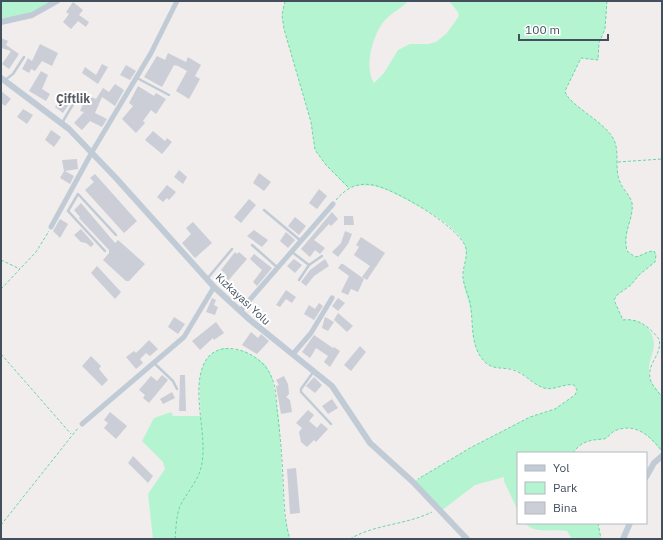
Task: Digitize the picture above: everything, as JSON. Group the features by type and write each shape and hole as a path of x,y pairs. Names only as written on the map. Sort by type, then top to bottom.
{"street":[{"path":"1,22 32,15 57,1"},
{"path":"51,227 92,152 151,53 177,1"},
{"name":"Kızkayası Yolu","path":"3,79 61,123 92,152 214,287 240,311 314,371 339,396 354,422 370,443 439,508 467,539"},
{"path":"240,311 333,204"},
{"path":"82,424 184,337 214,287"},
{"path":"293,354 311,333 332,298"},
{"path":"647,475 654,463 662,456"},
{"path":"623,539 630,524"}],"lane":[{"path":"3,79 14,74 24,57"},
{"path":"137,78 168,95"},
{"path":"61,123 76,99"},
{"path":"68,211 78,194 116,235"},
{"path":"264,210 301,241"},
{"path":"60,211 68,211 105,251"},
{"path":"252,245 278,269"},
{"path":"207,279 232,249"},
{"path":"292,252 309,266"},
{"path":"299,280 309,266 322,256"},
{"path":"154,362 174,381 176,389"},
{"path":"314,371 301,389 301,392 331,424"}],"path":[{"path":"285,1 282,15 284,29 308,110 315,150 326,165 348,188"},
{"path":"607,1 605,29 599,42 598,60 585,58 580,59 565,91 570,98 610,132 617,148 620,183 632,203 625,237 627,251 635,257 651,251 654,251 656,255 655,262 639,275 632,286 617,295 614,300 623,320 633,319 641,322 652,331 658,339 660,350 652,364 650,374 653,386 662,397"},
{"path":"618,162 662,159"},
{"path":"333,204 348,188 373,185 387,190 440,219 451,227 462,239 466,250 463,279 470,300 474,339 478,353 491,367 515,370 544,388 553,388 570,384 574,385 577,390 571,399 555,409 530,417 470,448 412,482"},
{"path":"1,289 36,252 51,227"},
{"path":"1,260 21,269"},
{"path":"175,539 176,520 180,506 194,484 202,464 203,449 200,388 202,368 209,355 215,351 231,348 244,351 257,358 266,365 272,377 279,420 284,513 290,539"},
{"path":"1,354 72,435"},
{"path":"1,525 82,424"},
{"path":"574,452 582,443 597,438 604,439 618,429 631,428 647,434 662,452"},
{"path":"350,539 363,532 418,520 439,508"},
{"path":"598,524 601,539"}],"green space":[{"path":"1,1 57,1 49,6 1,22"},
{"path":"285,1 408,1 386,19 374,40 371,50 370,68 374,83 384,73 398,50 410,44 428,44 436,42 447,33 459,16 458,12 449,1 607,1 605,29 599,43 598,60 581,58 565,91 573,102 610,133 616,145 618,177 632,203 632,215 626,238 627,251 635,257 651,251 654,251 656,255 655,262 639,275 631,285 617,295 614,300 623,320 634,320 648,328 654,342 649,371 651,381 662,397 662,452 643,433 631,428 624,428 615,431 604,439 590,441 583,444 574,452 517,452 517,509 504,481 504,477 475,485 441,511 413,482 470,448 530,417 555,409 575,395 577,390 574,385 566,385 552,389 544,388 537,385 516,370 488,365 481,357 474,342 471,314 463,278 466,251 464,243 458,235 442,220 384,189 364,185 348,188 326,165 315,150 311,122 284,29 282,15"},
{"path":"223,348 244,351 257,358 266,365 272,377 279,420 284,513 290,539 153,539 148,494 165,469 163,462 142,441 154,418 171,412 173,416 201,416 200,376 207,359 213,353"},
{"path":"526,524 598,524 601,539 572,539 567,531 539,530 529,527"}],"building":[{"path":"73,2 83,10 79,15 89,22 86,27 78,21 71,29 63,22 69,14 66,12"},
{"path":"1,38 8,41 6,45 19,54 9,69 2,64 11,51 1,48"},
{"path":"40,44 58,53 52,66 42,61 35,71 31,69 29,73 22,69 28,58 32,61"},
{"path":"168,53 186,62 188,57 201,65 195,76 200,79 189,99 176,91 187,71 178,66 174,65 162,87 144,77 157,56 165,60"},
{"path":"102,64 108,67 98,84 82,73 85,67 96,75"},
{"path":"126,65 136,71 130,80 120,75"},
{"path":"41,71 48,75 42,89 50,94 46,101 29,91"},
{"path":"115,84 124,90 115,106 102,97 95,113 107,119 102,127 90,121 82,130 74,123 84,112 80,111 87,95 96,99 103,88 109,92"},
{"path":"138,86 154,96 156,93 166,99 156,114 151,110 143,121 145,123 136,133 122,119 133,106 129,103"},
{"path":"1,91 11,99 5,106 1,103"},
{"path":"61,98 69,104 63,113 55,107"},
{"path":"23,109 33,115 27,124 17,117"},
{"path":"51,130 61,137 54,147 45,140"},
{"path":"153,131 165,141 167,138 172,142 162,154 145,140"},
{"path":"77,159 78,169 65,171 74,176 70,184 60,178 64,171 62,160"},
{"path":"179,170 187,177 183,184 174,177"},
{"path":"259,173 271,182 264,191 253,183"},
{"path":"95,174 137,221 124,233 85,190 94,182 90,178"},
{"path":"167,185 176,192 169,200 167,198 163,202 157,197"},
{"path":"319,189 327,196 317,209 309,203"},
{"path":"249,199 256,205 241,223 234,217"},
{"path":"81,203 115,243 118,240 145,264 129,281 126,281 103,260 109,253 109,250 79,218 80,217 74,210"},
{"path":"332,212 338,219 331,226 329,224 314,240 325,248 320,254 315,250 310,257 301,249"},
{"path":"344,216 353,216 354,225 344,225"},
{"path":"295,217 306,226 299,235 288,226"},
{"path":"60,219 68,224 60,238 53,231"},
{"path":"193,222 212,243 195,258 182,243 191,234 186,228"},
{"path":"81,229 94,244 91,247 86,243 81,242 74,235"},
{"path":"254,230 268,240 262,247 247,236"},
{"path":"345,231 352,234 348,244 338,257 332,252 341,243"},
{"path":"286,232 295,240 288,248 280,241"},
{"path":"361,237 385,253 367,280 362,277 370,266 354,255 359,247 356,245"},
{"path":"235,252 237,254 239,252 247,259 227,282 223,278 226,274 221,270"},
{"path":"254,254 272,268 257,286 253,282 262,270 250,259"},
{"path":"294,259 302,265 295,273 287,266"},
{"path":"325,259 329,266 314,276 306,286 301,282 310,270"},
{"path":"341,264 364,279 358,292 351,289 348,295 341,292 349,276 338,268"},
{"path":"97,266 121,292 115,299 91,273"},
{"path":"286,290 296,297 292,303 286,299 280,307 276,305"},
{"path":"212,298 216,300 214,305 218,307 215,315 206,312"},
{"path":"338,298 345,303 338,311 332,306"},
{"path":"319,303 323,306 314,320 304,314 309,305 315,309"},
{"path":"338,313 353,326 347,332 334,320"},
{"path":"174,317 185,324 178,334 168,327"},
{"path":"325,317 334,322 328,331 322,328"},
{"path":"216,322 224,333 214,340 213,338 200,350 192,341"},
{"path":"251,332 258,338 261,334 269,341 257,354 242,345"},
{"path":"314,335 340,351 330,367 324,362 328,356 316,348 310,358 302,352"},
{"path":"149,340 158,349 150,356 146,353 140,359 143,363 136,369 126,357 134,351 136,353"},
{"path":"360,346 366,352 351,371 344,365"},
{"path":"91,356 101,366 99,369 108,380 102,386 82,366"},
{"path":"162,375 168,380 149,403 143,398 145,395 139,390 151,376 157,381"},
{"path":"180,375 185,375 186,411 179,411"},
{"path":"284,376 288,384 289,394 286,397 290,400 292,412 281,414 276,386 279,385 276,380"},
{"path":"314,377 322,385 315,393 306,386"},
{"path":"172,392 175,398 163,404 160,399"},
{"path":"332,399 338,408 328,414 322,406"},
{"path":"308,410 314,415 309,421 317,428 321,423 328,429 316,442 314,440 307,447 301,442 299,432 302,428 296,423"},
{"path":"110,412 127,426 116,439 104,428 108,423 104,420"},
{"path":"133,456 153,476 148,483 128,463"},
{"path":"296,468 300,513 290,514 287,469"}],"district":[{"name":"Çiftlik","path":"73,99"}]}
